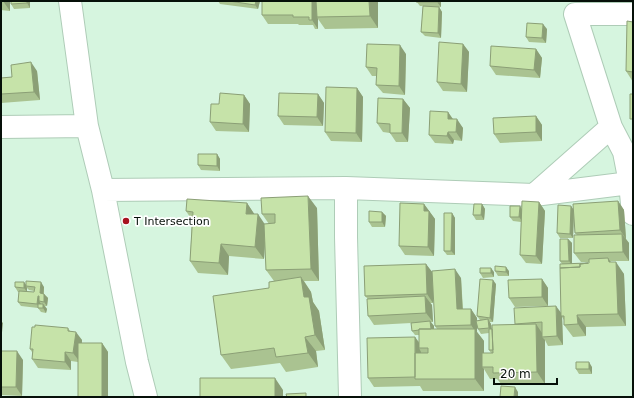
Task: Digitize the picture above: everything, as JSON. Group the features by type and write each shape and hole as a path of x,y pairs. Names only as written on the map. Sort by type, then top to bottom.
{"street":[{"path":"70,1 87,126 103,190 146,397"},
{"path":"633,14 575,14 611,127 624,152 630,183 633,214"},
{"path":"1,126 87,126"},
{"path":"534,195 611,127"},
{"path":"103,190 346,188 534,195 630,183"},
{"path":"346,188 350,397"}],"building":[{"path":"11,1 27,1 27,3 11,4"},
{"path":"229,1 256,1 255,5"},
{"path":"262,1 312,1 312,20 309,20 309,17 293,17 293,15 262,15"},
{"path":"316,1 369,1 370,16 317,17"},
{"path":"437,1 437,2 416,2"},
{"path":"423,6 439,7 438,33 421,32"},
{"path":"627,21 633,22 633,72 626,71"},
{"path":"527,23 543,24 542,38 526,37"},
{"path":"439,42 463,44 461,84 437,82"},
{"path":"367,44 400,45 399,86 376,85 377,68 366,67"},
{"path":"491,46 536,49 534,70 490,66"},
{"path":"31,62 34,92 1,94 1,78 12,77 11,65"},
{"path":"326,87 357,88 356,133 325,132"},
{"path":"220,93 244,95 243,124 210,122 211,104 219,104"},
{"path":"279,93 318,94 317,117 278,116"},
{"path":"630,94 633,94 633,119 630,119"},
{"path":"378,98 403,99 402,133 390,133 390,124 377,123"},
{"path":"430,111 448,112 448,119 457,119 456,132 448,132 447,136 429,135"},
{"path":"536,116 536,132 494,134 493,118"},
{"path":"198,154 217,154 217,166 198,165"},
{"path":"308,196 311,269 266,270 264,224 275,223 275,214 262,214 261,198"},
{"path":"187,199 247,203 246,214 258,214 255,247 221,244 219,263 190,261 193,212 186,211"},
{"path":"522,201 539,202 536,256 520,255"},
{"path":"618,201 620,230 575,233 573,204"},
{"path":"400,203 424,204 424,211 429,211 428,247 399,246"},
{"path":"474,204 482,204 481,215 473,215"},
{"path":"558,205 571,206 570,234 557,233"},
{"path":"510,206 520,206 519,217 510,217"},
{"path":"369,211 382,212 382,222 369,222"},
{"path":"444,213 452,213 451,251 444,251"},
{"path":"622,234 623,252 574,253 574,235"},
{"path":"560,239 568,239 569,261 560,261"},
{"path":"608,258 609,262 616,262 618,314 577,315 578,324 564,325 564,316 561,316 560,268 580,267 580,264 589,263 589,259"},
{"path":"588,263 580,264 580,267 560,268 560,264"},
{"path":"426,264 427,294 365,296 364,266"},
{"path":"495,266 506,267 506,272 495,271"},
{"path":"480,268 491,268 491,273 480,273"},
{"path":"455,269 457,309 471,309 471,325 435,326 432,271"},
{"path":"301,277 304,297 309,297 315,335 305,337 308,353 276,357 274,348 221,355 213,296 269,288 269,282"},
{"path":"480,279 493,280 490,318 477,316"},
{"path":"542,279 542,297 509,298 508,280"},
{"path":"26,281 41,282 40,293 44,294 44,302 39,301 38,296 37,304 18,302 19,291 34,292 35,287 26,286"},
{"path":"15,282 24,282 24,288 15,287"},
{"path":"425,296 426,313 368,316 367,299"},
{"path":"38,304 43,304 43,308 38,308"},
{"path":"556,306 557,336 542,337 542,322 515,324 514,308"},
{"path":"488,319 489,328 478,329 476,321"},
{"path":"430,321 431,329 419,329 412,331 411,323"},
{"path":"536,324 537,372 493,373 493,367 482,367 482,353 493,353 492,325"},
{"path":"35,325 68,328 68,331 76,332 73,353 65,352 65,362 32,359 33,349 30,349 32,327 35,327"},
{"path":"419,329 475,329 475,379 415,379 415,353 428,353 428,348 419,348"},
{"path":"489,329 492,329 493,350 489,350"},
{"path":"415,337 415,377 368,378 367,338"},
{"path":"78,343 102,343 102,397 78,397"},
{"path":"1,351 17,351 16,387 1,387"},
{"path":"576,362 589,362 589,369 576,369"},
{"path":"200,378 275,378 275,397 200,397"},
{"path":"501,386 515,387 514,397 500,397"},
{"path":"306,393 306,397 287,397 286,394"}],"place":[{"name":"T Intersection","path":"126,221"}]}
